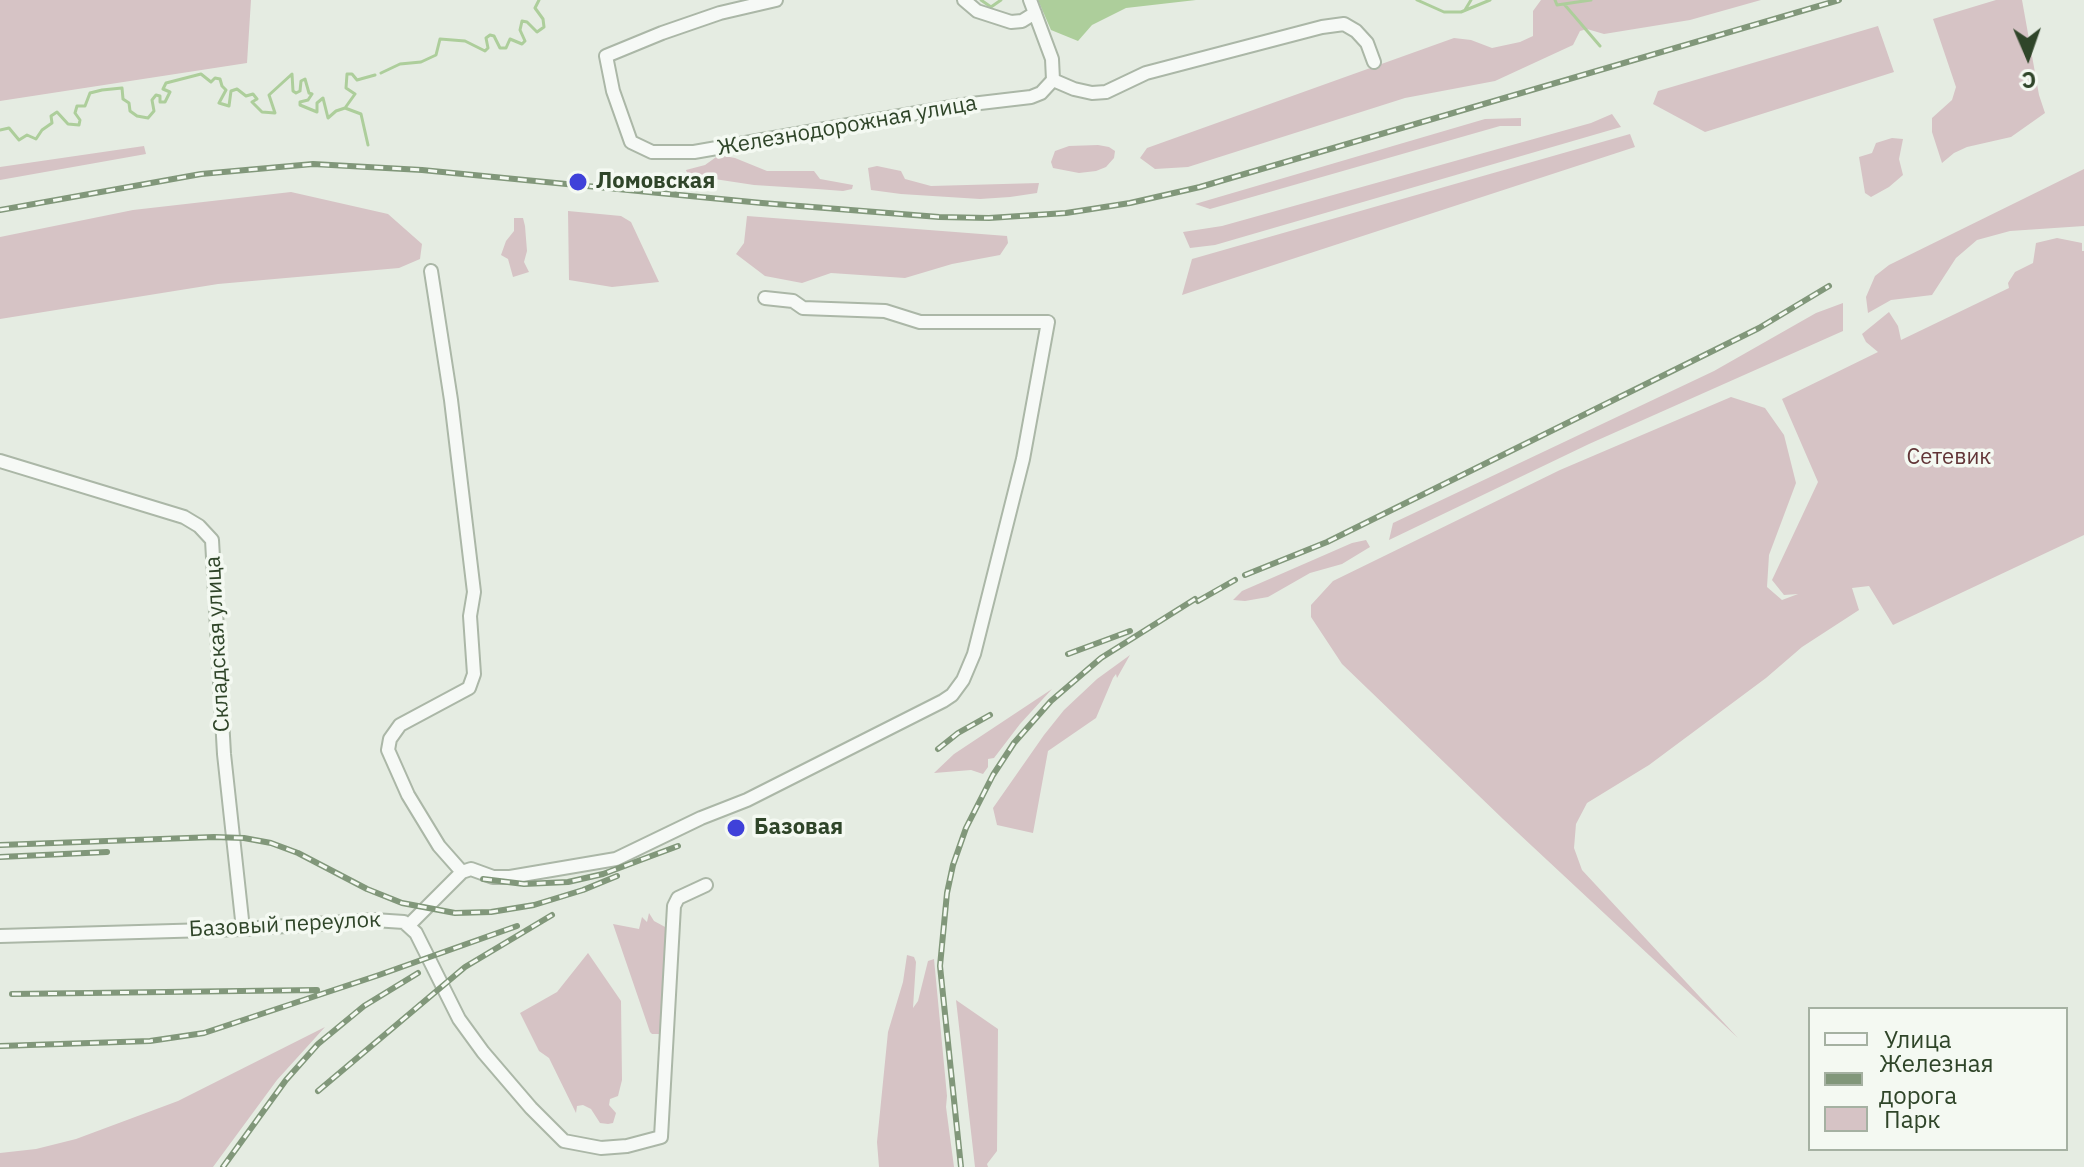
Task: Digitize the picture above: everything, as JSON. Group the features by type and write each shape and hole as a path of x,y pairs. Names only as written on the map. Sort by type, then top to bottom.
{"street":[{"name":"Железнодорожная улица","path":"776,0 720,13 606,56 613,91 631,142 652,152 694,152 933,110 1031,97 1041,93 1053,80"},
{"path":"964,0 977,11 1011,22 1022,21 1032,6"},
{"path":"1032,6 1052,59 1053,80 1083,91 1106,92 1146,73 1344,24 1367,43 1374,62"},
{"path":"431,271 451,400 474,592 470,616 474,674 469,688 400,725 390,739 388,750 408,795 439,846 462,872"},
{"path":"409,925 462,872 471,869 493,877 510,877 616,859 701,818 747,800 952,695 963,680 974,654 1023,459 1048,322 920,322 885,311 803,308 793,301 765,298"},
{"name":"Складская улица","path":"0,461 184,517 199,526 212,540 224,754 243,929"},
{"name":"Базовый переулок","path":"0,936 243,929 395,920 409,925 416,933 459,1019 531,1108 564,1141 601,1148 627,1146 661,1137 674,906 678,898 706,885"}],"green space":[{"path":"0,0 251,0 247,63 0,101"},
{"path":"1541,0 1761,0 1690,20 1604,34 1587,29 1580,31 1573,45 1495,81 1405,98 1188,167 1155,169 1140,158 1147,148 1454,38 1492,48 1520,42 1533,36 1533,11"},
{"path":"1996,0 2022,0 2045,113 2011,137 1967,147 1942,163 1932,132 1932,118 1952,100 1956,87 1933,19"},
{"path":"1878,26 1894,72 1705,132 1653,104 1658,91"},
{"path":"1612,114 1621,127 1215,245 1190,248 1183,232 1222,226 1591,123"},
{"path":"1521,118 1521,126 1500,126 1210,209 1195,204 1485,119"},
{"path":"1630,134 1635,147 1182,295 1192,259"},
{"path":"1892,138 1903,139 1899,159 1903,175 1871,197 1865,193 1859,157 1872,153 1876,143"},
{"path":"1098,145 1115,151 1114,158 1106,167 1079,173 1053,168 1051,162 1055,151 1069,146"},
{"path":"144,146 146,154 0,180 0,167"},
{"path":"719,155 767,171 814,171 820,179 853,185 852,189 843,191 754,185 688,175 686,170 705,165"},
{"path":"877,166 901,171 905,179 931,186 1039,183 1037,193 1010,197 980,199 901,194 871,190 868,168"},
{"path":"2084,169 2084,226 2010,231 1977,240 1956,258 1932,295 1891,300 1868,313 1866,297 1875,276 1889,265"},
{"path":"291,192 388,214 422,244 420,259 399,268 218,284 0,319 0,237 133,210"},
{"path":"568,211 621,216 631,222 659,282 612,287 569,280"},
{"path":"747,216 1007,236 1008,243 1000,255 952,264 905,278 831,273 802,283 765,276 736,254 744,243"},
{"path":"514,218 523,218 527,251 524,262 529,272 513,277 508,259 501,255 514,231"},
{"name":"Сетевик","path":"2057,238 2082,243 2084,251 2084,535 1893,625 1869,586 1852,588 1859,610 1802,647 1766,678 1649,765 1587,803 1576,824 1574,848 1582,870 1738,1038 1342,664 1311,617 1311,605 1333,581 1560,470 1731,397 1765,408 1784,435 1796,483 1769,555 1767,587 1782,600 1798,594 1784,595 1772,580 1818,482 1782,399 1878,352 1862,334 1889,312 1898,326 1901,340 2009,288 2008,283 2015,272 2033,263 2036,243"},
{"path":"1843,303 1843,331 1589,444 1389,540 1393,523 1714,371 1816,313"},
{"path":"1366,540 1370,547 1342,564 1310,573 1268,597 1233,600 1242,591 1352,543"},
{"path":"1130,655 1117,678 1116,674 1113,678 1096,718 1048,751 1033,833 997,825 993,808 1044,735 1064,710 1097,679"},
{"path":"1052,689 994,758 988,759 988,767 983,774 971,770 934,773 954,754"},
{"path":"649,913 654,921 667,928 661,1034 650,1032 613,924 639,929 642,917 647,922"},
{"path":"588,953 621,1001 622,1080 618,1096 610,1099 609,1105 616,1113 613,1123 608,1124 600,1123 591,1109 583,1105 577,1106 576,1113 549,1058 539,1051 520,1013 557,992"},
{"path":"907,955 914,957 916,962 913,1008 918,1001 928,961 934,959 954,1167 879,1167 877,1142 888,1032 903,982"},
{"path":"956,1000 998,1029 997,1151 988,1167 975,1167"},
{"path":"325,1027 277,1080 213,1167 0,1167 0,1153 36,1149 76,1139 178,1101"}],"shaded area":[{"path":"1038,0 1196,0 1126,8 1092,25 1078,41 1051,30"}],"waterway":[{"path":"381,73 400,64 421,62 436,55 440,39 465,41 485,51 488,48 486,38 490,35 494,36 500,48 506,48 510,39 522,44 525,41 520,30 522,21 537,32 544,27 543,19 535,8 539,0"},
{"path":"981,0 991,7 1001,0"},
{"path":"1417,0 1444,12 1461,12 1490,0"},
{"path":"1465,10 1471,0"},
{"path":"1555,0 1557,5 1591,0"},
{"path":"1564,4 1600,46"},
{"path":"0,130 9,128 19,140 27,135 36,139 52,123 51,116 57,112 68,124 79,125 80,120 75,113 77,106 85,106 90,93 122,88 123,99 129,103 130,111 148,118 154,111 152,100 156,95 160,96 160,102 165,102 170,92 163,89 166,83 201,74 211,82 215,78 220,79 226,90 219,103 229,106 231,91 237,89 246,96 253,94 257,99 252,102 262,112 275,113 269,95 292,74 293,91 300,91 301,81 305,79 312,94 300,105 317,112 317,103 323,98 328,118 345,108 355,94 346,88 347,74 352,74 357,80 375,75"},
{"path":"345,108 361,114 368,145"}],"railway":[{"path":"0,210 201,174 313,164 422,170 939,217 989,218 1066,213 1200,187 1839,0"},
{"path":"1245,575 1327,542 1759,328 1829,286"},
{"path":"1198,601 1235,580"},
{"path":"961,1167 940,966 947,893 966,828 993,775 1014,743 1051,701 1101,658 1195,599"},
{"path":"1068,654 1130,631"},
{"path":"938,749 958,733 990,715"},
{"path":"0,845 244,838 271,843 298,853 367,889 402,903 455,913 491,912 534,905 617,876"},
{"path":"483,879 524,884 568,882 603,874 678,846"},
{"path":"0,857 107,852"},
{"path":"318,1091 465,967 552,915"},
{"path":"0,1046 150,1041 204,1033 517,926"},
{"path":"223,1167 286,1080 318,1044 364,1006 418,973"},
{"path":"12,994 317,990"}],"place":[{"name":"Ломовская","path":"578,182"},
{"name":"Базовая","path":"736,828"}]}
